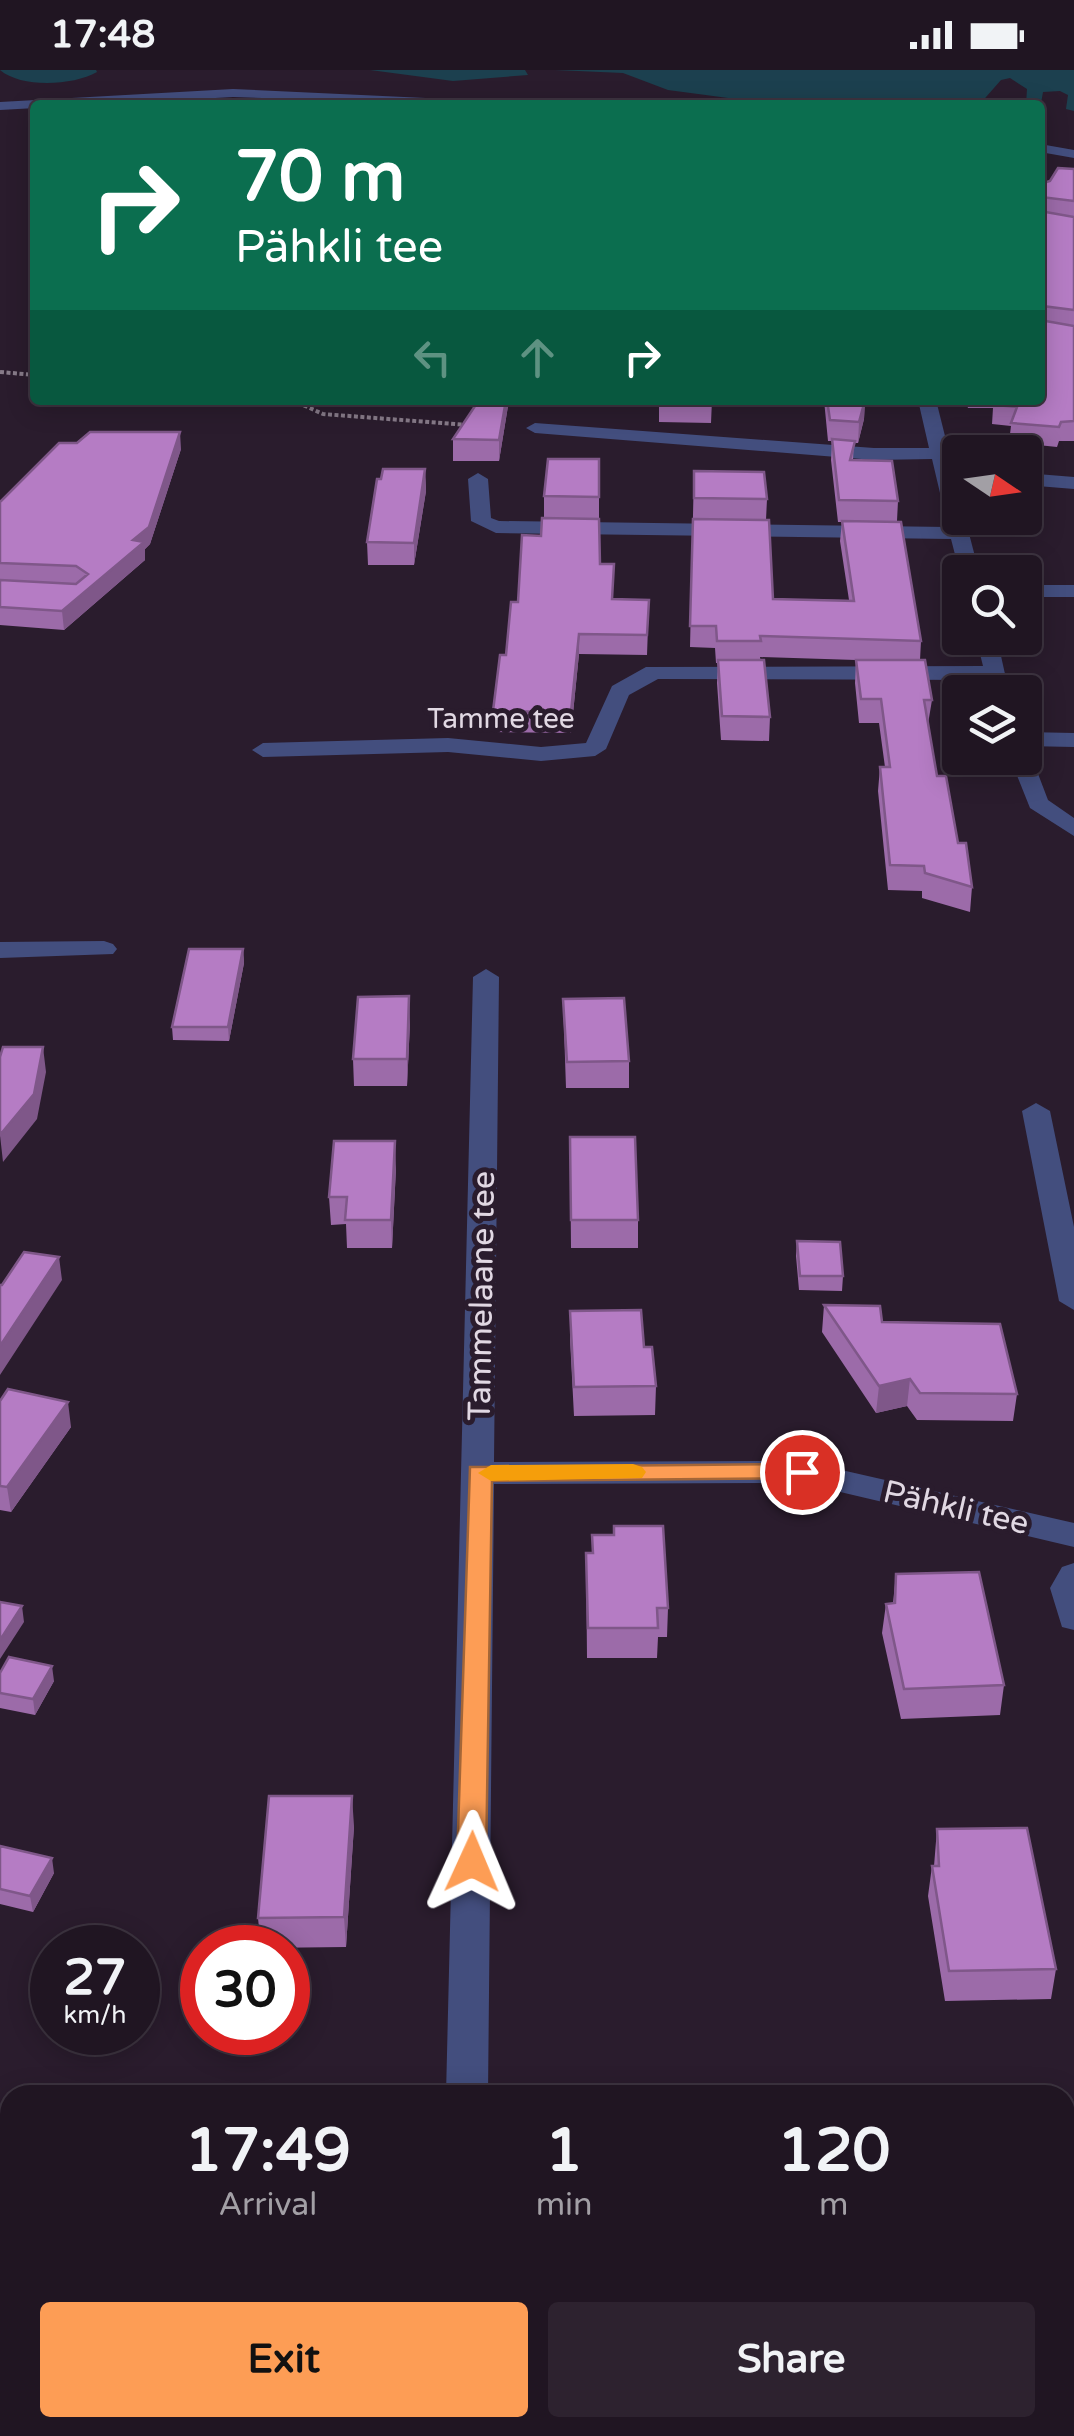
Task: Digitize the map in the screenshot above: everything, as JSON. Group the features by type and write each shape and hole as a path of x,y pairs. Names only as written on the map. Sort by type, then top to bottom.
{"street":[{"path":"132,100 233,93 371,100"},
{"path":"0,106 30,105"},
{"path":"1045,149 1074,154"},
{"path":"929,405 942,445"},
{"path":"536,428 874,454 942,465"},
{"path":"478,479 481,522 496,526 942,532"},
{"path":"1042,480 1074,483"},
{"path":"1042,591 1074,591"},
{"name":"Tamme tee","path":"263,750 448,745 541,754 595,749 620,691 654,672 942,681"},
{"path":"1042,739 1074,740"},
{"path":"1028,775 1038,802 1074,829"},
{"path":"0,950 104,949"},
{"name":"Tammelaane tee","path":"467,2085 486,978"},
{"path":"1036,1110 1074,1301"},
{"name":"Pähkli tee","path":"479,1473 802,1472 1074,1536"},
{"path":"1074,1574 1067,1588 1074,1618"}],"path":[{"path":"0,372 30,374"},
{"path":"303,405 323,414 536,428"}],"water":[{"path":"0,70 97,72 47,83 20,80"},
{"path":"370,70 525,70 528,75 453,81"},
{"path":"555,70 1074,70 1074,111 1066,109 1068,95 1060,91 1043,92 1042,100 1026,100 1027,89 1010,78 1001,80 983,100 743,100 668,90 623,73"}],"building":[{"path":"1058,168 1074,169 1074,201 1045,197 1045,182"},
{"path":"1045,212 1074,217 1074,310 1045,306"},
{"path":"1045,321 1074,326 1074,421 1061,422 1059,427 1011,423 1017,407 994,405 1045,405"},
{"path":"476,405 505,405 499,440 453,439"},
{"path":"828,405 864,405 859,422 830,420"},
{"path":"90,432 180,432 149,527 133,540 144,542 62,611 0,607 0,580 76,584 88,574 76,566 0,563 0,502 59,443 77,443"},
{"path":"832,439 855,441 850,460 892,461 898,501 839,500"},
{"path":"548,459 599,459 599,497 544,496"},
{"path":"383,469 425,469 414,543 367,542 377,479 381,479"},
{"path":"694,471 764,472 767,499 694,498"},
{"path":"542,518 599,519 600,564 614,564 612,599 649,600 647,635 579,634 571,712 493,711 500,655 506,655 511,602 518,602 522,535 541,536"},
{"path":"693,519 769,520 773,599 854,601 842,521 901,522 921,641 760,636 761,641 717,641 716,626 690,626"},
{"path":"718,660 764,660 770,717 722,716"},
{"path":"856,660 925,660 932,700 924,700 937,776 946,776 958,843 966,843 972,887 925,873 924,866 890,865 880,767 890,767 881,699 861,699"},
{"path":"189,949 243,949 228,1027 172,1027"},
{"path":"409,996 407,1059 353,1059 358,997"},
{"path":"624,998 629,1061 567,1062 563,999"},
{"path":"3,1047 43,1047 34,1094 0,1135 0,1057"},
{"path":"570,1137 635,1137 638,1220 571,1220"},
{"path":"334,1141 395,1141 391,1220 345,1220 347,1197 329,1197"},
{"path":"797,1241 840,1242 843,1276 800,1276"},
{"path":"24,1252 59,1257 0,1346 0,1285"},
{"path":"824,1305 880,1306 882,1322 1000,1324 1017,1394 920,1393 910,1379 879,1386"},
{"path":"641,1310 644,1347 652,1347 656,1386 574,1387 570,1311"},
{"path":"8,1389 68,1402 7,1487 0,1486 0,1401"},
{"path":"614,1526 663,1526 668,1608 657,1608 658,1628 588,1628 586,1553 593,1553 592,1535 614,1535"},
{"path":"979,1572 1004,1685 904,1689 886,1604 895,1603 896,1574"},
{"path":"0,1602 22,1606 0,1640"},
{"path":"9,1657 52,1666 33,1699 0,1693 0,1673"},
{"path":"269,1796 352,1796 344,1917 258,1918"},
{"path":"1027,1828 1056,1969 949,1971 932,1866 939,1866 937,1829"},
{"path":"0,1846 52,1858 30,1896 0,1889"}],"slow traffic":[{"path":"491,1473 633,1472"}],"route":[{"path":"472,1862 479,1473 802,1472"}]}
